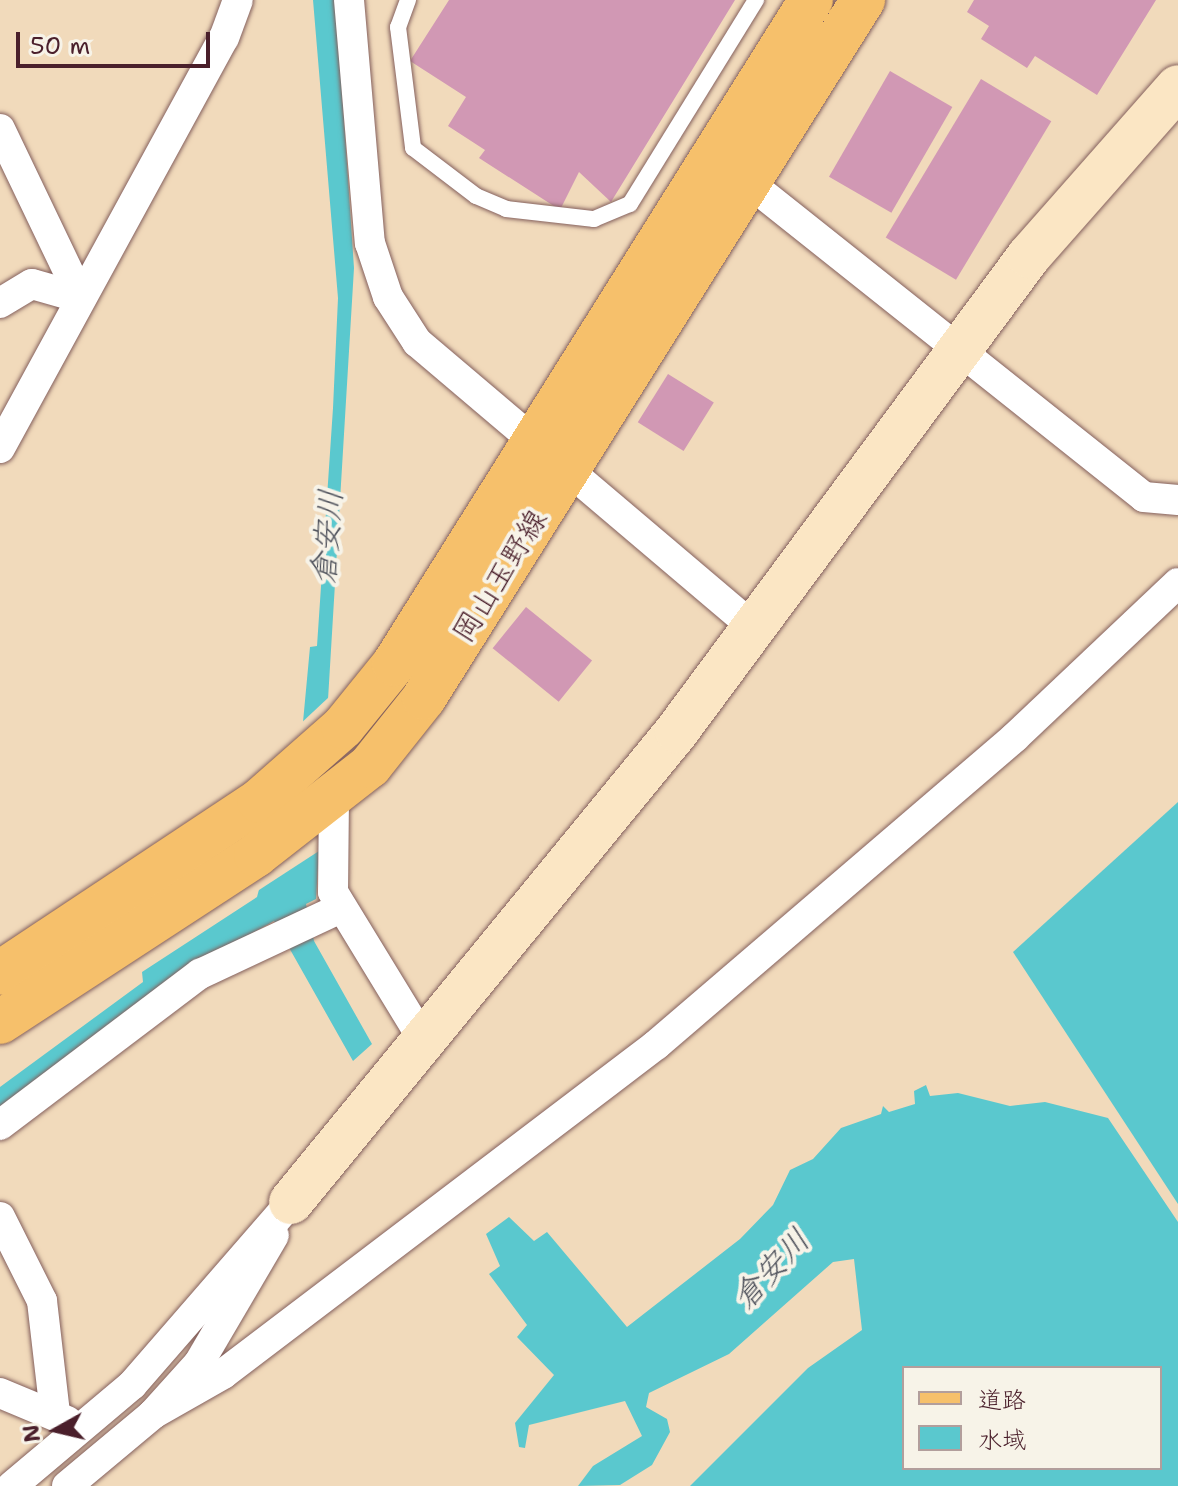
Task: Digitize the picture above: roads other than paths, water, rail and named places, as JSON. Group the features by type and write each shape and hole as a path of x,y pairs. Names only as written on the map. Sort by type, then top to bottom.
{"main road":[{"name":"岡山玉野線","path":"0,973 259,801 326,746 394,664 811,0"},
{"name":"岡山玉野線","path":"0,1022 256,855 328,803 424,698 863,0"}],"street":[{"path":"0,448 224,38 238,0"},
{"path":"349,0 370,243 388,297 417,342 565,472 755,629"},
{"path":"12,1486 82,1431 291,1202 755,629 1103,166 1178,87"},
{"path":"0,129 81,298"},
{"path":"748,182 1144,497 1178,500"},
{"path":"0,303 32,284 81,298"},
{"path":"67,1486 153,1414 223,1374 656,1045 1015,737 1178,583"},
{"path":"328,803 330,881 341,908 424,1041"},
{"path":"0,1125 200,974 279,933 341,908"},
{"path":"153,1414 240,1303 291,1202"},
{"path":"0,1217 42,1301 55,1413"},
{"path":"0,1393 55,1413 82,1431"}],"lane":[{"path":"402,0 398,27 413,148 476,196 506,209 594,219 630,204 756,0"}],"water":[{"name":"倉安川","path":"313,0 336,0 354,268 316,899 306,904 314,941 372,1044 353,1061 274,921 199,963 0,1115 0,1087 143,982 142,972 257,897 303,722 310,647 317,646 333,408 338,298"},
{"path":"1178,802 1178,1204 1013,952"},
{"name":"倉安川","path":"926,1085 930,1096 958,1093 1010,1106 1045,1102 1108,1118 1178,1222 1178,1486 690,1486 808,1368 862,1330 854,1259 833,1262 729,1354 649,1393 646,1407 667,1419 670,1432 652,1465 620,1485 578,1486 593,1466 642,1436 625,1401 529,1425 525,1448 519,1447 515,1423 554,1375 517,1337 527,1325 489,1274 500,1266 486,1234 509,1217 534,1241 547,1232 627,1327 740,1239 773,1205 790,1170 813,1159 841,1128 881,1114 883,1106 889,1112 915,1104 914,1091"}]}
